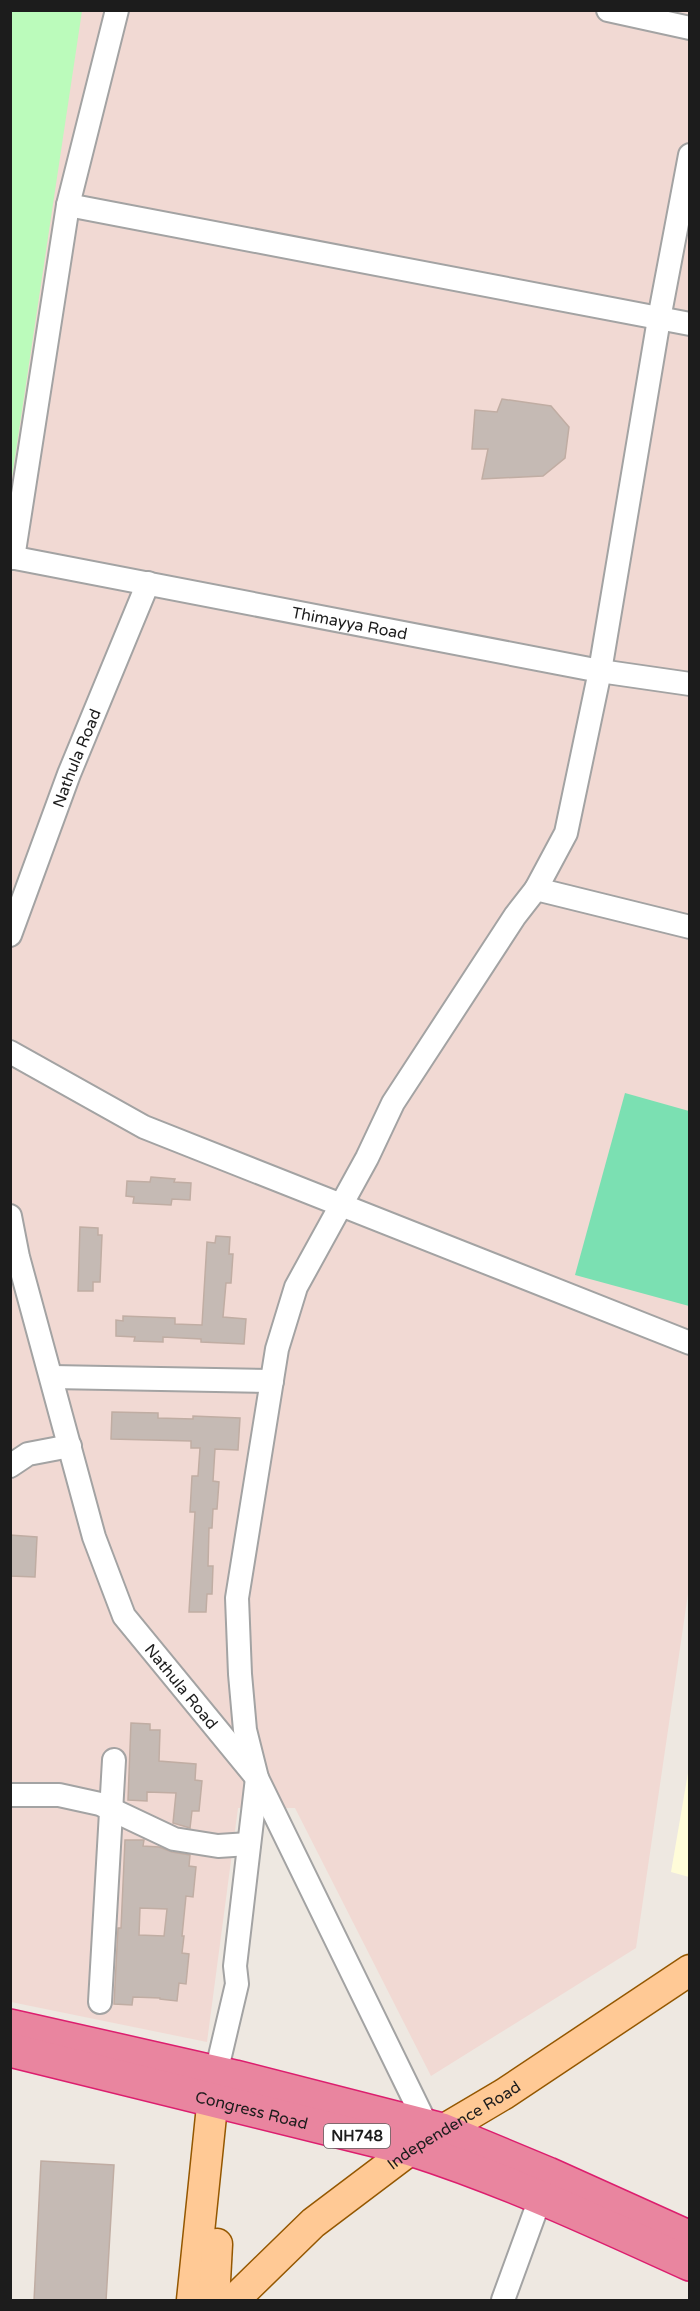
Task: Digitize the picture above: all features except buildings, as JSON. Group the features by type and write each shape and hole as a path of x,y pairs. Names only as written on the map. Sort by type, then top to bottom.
{"highway":[{"name":"Congress Road","path":"10,2026 223,2088"},
{"name":"Congress Road","path":"10,2050 223,2088 427,2135 548,2174 690,2238"},
{"name":"Congress Road","path":"427,2135 462,2165 541,2196 690,2264"}],"main road":[{"name":"Independence Road","path":"234,2301 313,2223 427,2135 504,2094 690,1970"},
{"path":"192,2301 223,2088"},
{"path":"214,2301 223,2088"}],"street":[{"path":"12,557 68,205 117,10"},
{"path":"608,10 690,28"},
{"path":"223,2088 237,1984 235,1966 257,1778 245,1730 237,1598 277,1349 296,1287 367,1158 393,1103 514,916 536,890 566,833 600,671 659,318 690,155"},
{"path":"68,205 690,324"},
{"name":"Thimayya Road","path":"12,557 600,671 690,684"},
{"name":"Nathula Road","path":"10,935 69,774 148,583"},
{"path":"536,890 690,927"},
{"path":"10,1052 144,1127 690,1343"},
{"name":"Nathula Road","path":"10,1216 18,1257 94,1537 124,1616 257,1778 427,2135"},
{"path":"52,1377 272,1381"},
{"path":"16,1454 70,1446"},
{"path":"100,2002 114,1760"},
{"path":"10,1795 59,1795 100,1804 174,1839 218,1846 249,1844"},
{"path":"503,2301 541,2196"}],"shaded area":[{"path":"10,11 689,11 689,1587 636,1948 431,2076 295,1808 238,1808 207,2042 11,2002"},
{"path":"689,1767 690,1877 671,1872"}],"green space":[{"path":"10,11 82,11 11,484"},
{"path":"625,1093 689,1111 689,1306 575,1275"}]}
